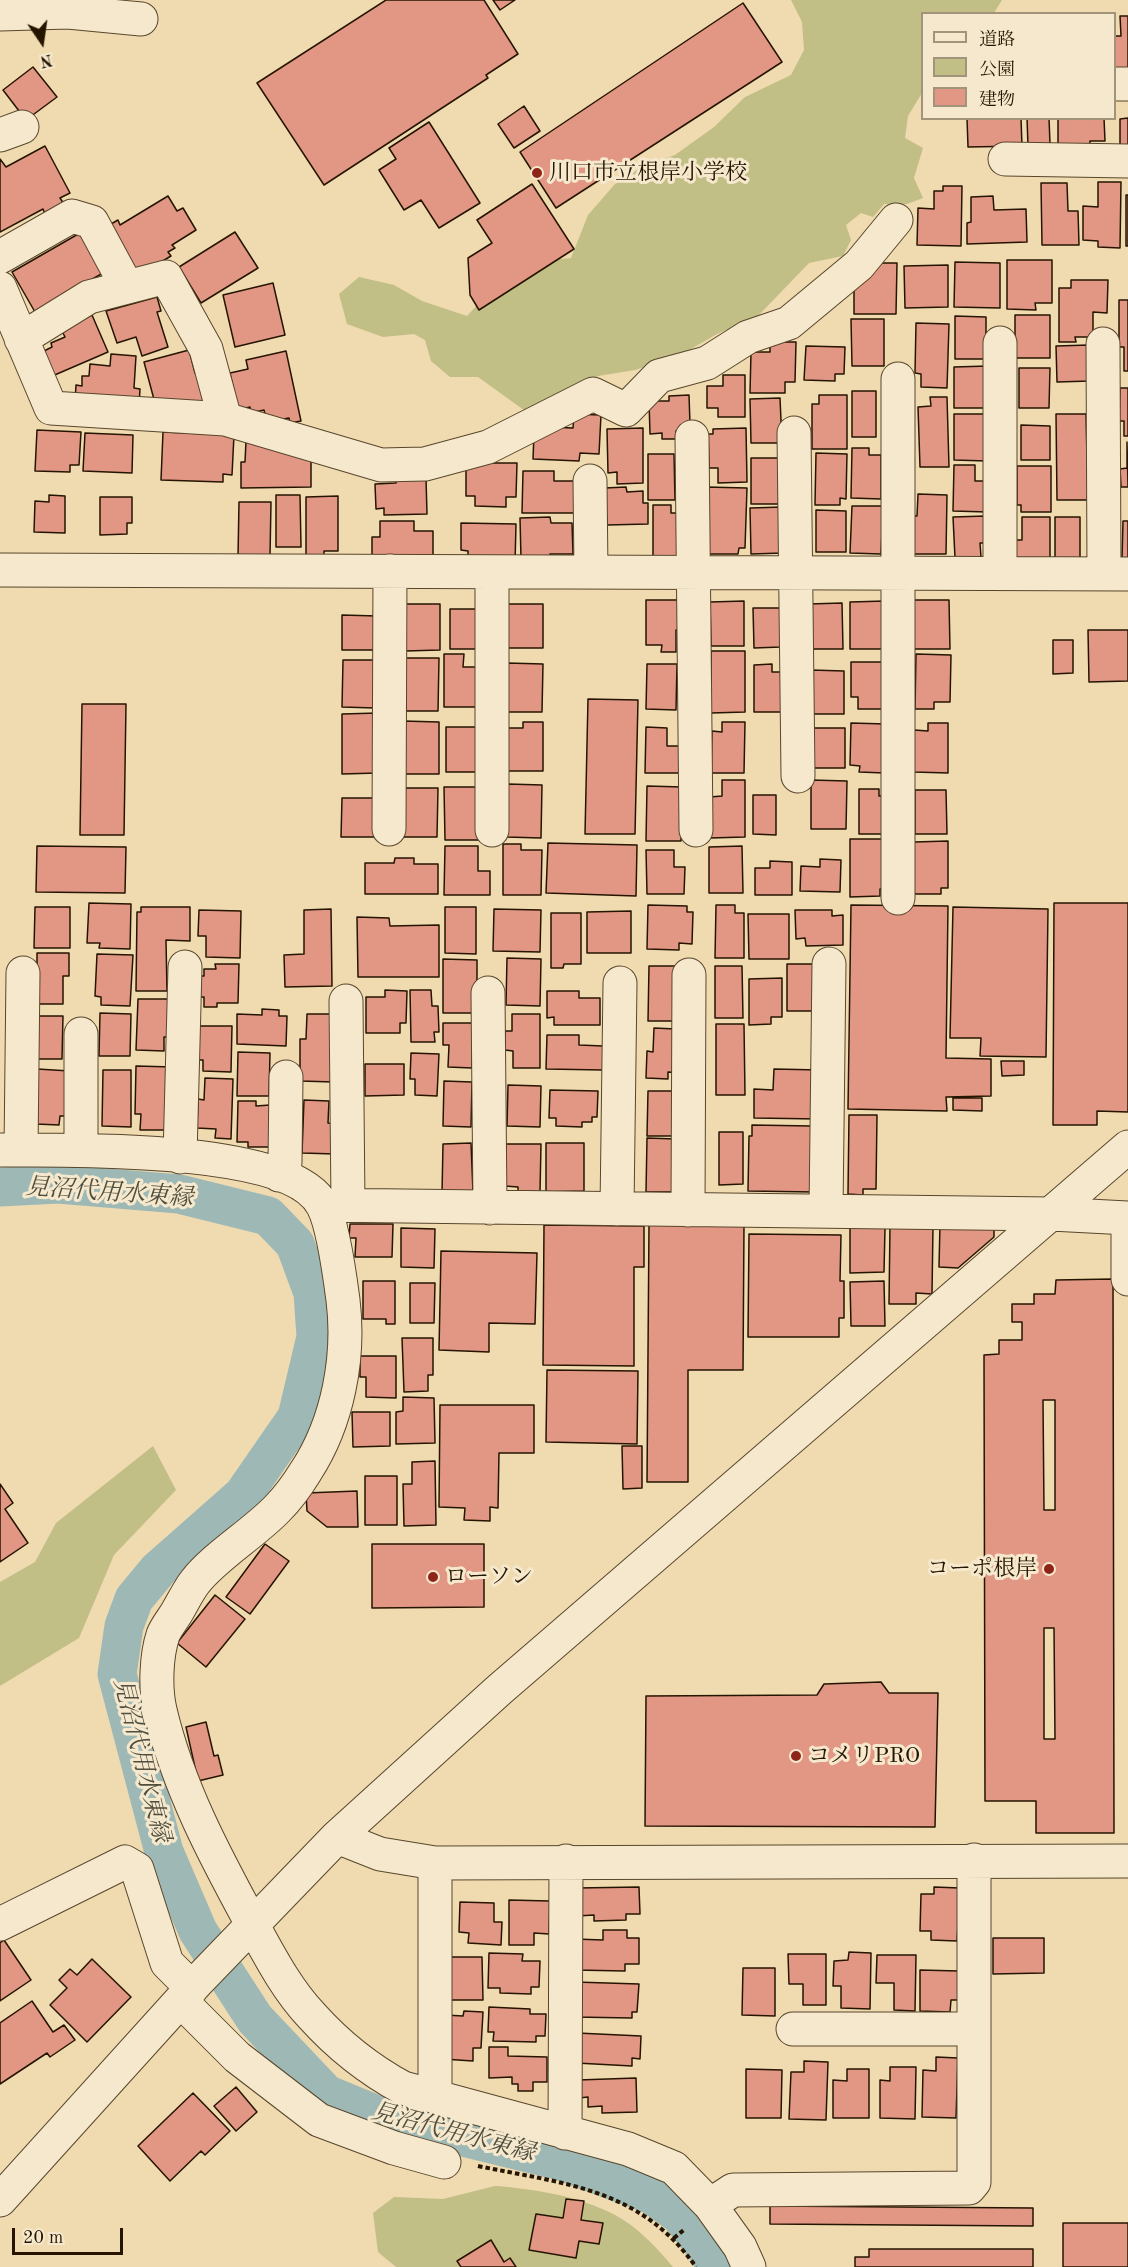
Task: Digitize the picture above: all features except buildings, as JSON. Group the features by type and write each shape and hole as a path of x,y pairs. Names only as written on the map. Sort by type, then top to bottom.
{"street":[{"path":"0,14 68,12 141,19"},
{"path":"1005,159 1128,161"},
{"path":"0,257 72,216 92,222 127,287"},
{"path":"0,288 51,408 225,419 381,465 425,464 488,447 593,394 626,410 659,376 707,363 748,337 789,323 859,265 896,220"},
{"path":"21,339 89,297 166,277 206,349 225,419"},
{"path":"1000,343 1000,573"},
{"path":"0,570 1116,574 1103,344"},
{"path":"898,379 898,898"},
{"path":"794,433 798,776"},
{"path":"692,437 696,830"},
{"path":"590,480 591,572"},
{"path":"389,830 390,571"},
{"path":"492,572 492,830"},
{"path":"826,1211 829,964"},
{"path":"180,1156 185,967"},
{"path":"23,973 11,1150 81,1149 228,1160 279,1175 336,1205 1051,1214 1128,1218 1128,1279"},
{"path":"688,1210 689,975"},
{"path":"617,1209 620,983"},
{"path":"488,993 490,1208"},
{"path":"346,1001 336,1205 339,1267 345,1318 345,1352 338,1395 325,1433 308,1468 279,1507 197,1580 163,1636 158,1673 159,1707 172,1753 244,1933 267,1953 309,2014 341,2045 369,2069 403,2088 628,2149 674,2168 710,2205 740,2247 749,2267"},
{"path":"81,1034 81,1149"},
{"path":"279,1175 285,1163 286,1077"},
{"path":"0,2200 191,1990 337,1837 500,1690 1128,1147"},
{"path":"337,1837 380,1854 435,1863 974,1860 1128,1862"},
{"path":"710,2205 733,2190 969,2188 974,2182 974,1860"},
{"path":"565,2133 566,1861"},
{"path":"0,1924 125,1862 137,1869 167,1963 191,1990 237,2057 319,2120 394,2148 444,2162"},
{"path":"435,1863 435,2097"},
{"path":"793,2029 974,2029"}],"path":[{"path":"444,2162 467,2163 590,2189 636,2210 674,2238 696,2267"},
{"path":"674,2238 681,2232"}],"green space":[{"path":"791,0 1002,0 995,12 921,12 921,95 908,116 905,138 923,148 914,178 923,198 907,204 884,204 873,217 861,213 846,225 851,240 843,256 809,263 758,316 717,334 677,357 635,370 598,376 568,397 528,413 478,377 450,377 431,361 425,340 414,334 383,337 347,324 339,294 359,277 394,285 422,301 467,316 490,291 540,261 571,258 588,215 615,184 642,167 675,155 714,127 745,97 791,75 804,50 802,22"},
{"path":"153,1446 176,1490 114,1555 79,1638 0,1686 0,1582 35,1562 56,1523"},
{"path":"495,2186 556,2194 601,2208 639,2232 673,2267 396,2267 378,2252 373,2213 394,2197 443,2199"}],"waterway":[{"name":"見沼代用水東縁","path":"0,1187 58,1184 179,1194 268,1216 295,1244 313,1293 316,1337 297,1417 243,1495 158,1570 134,1599 124,1626 117,1674 164,1852 198,1931 255,2019 326,2094 382,2117 561,2161 652,2195 680,2215 705,2247 717,2267"}],"place":[{"name":"川口市立根岸小学校","path":"537,173"},
{"name":"コーポ根岸","path":"1049,1569"},
{"name":"ローソン","path":"433,1577"},
{"name":"コメリPRO","path":"796,1756"}]}
